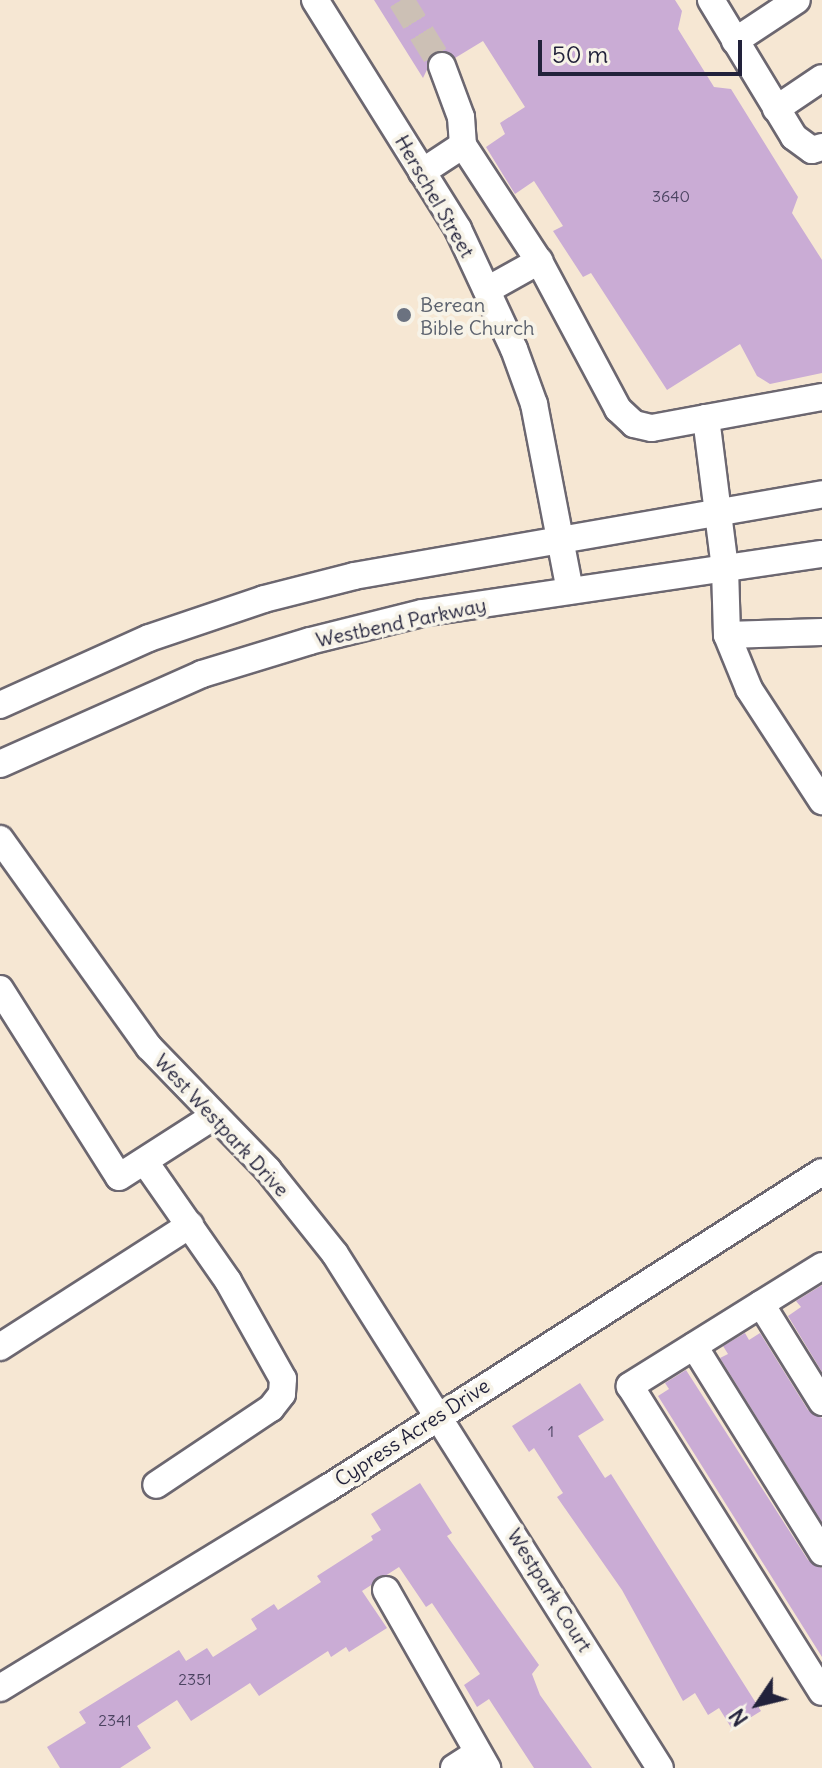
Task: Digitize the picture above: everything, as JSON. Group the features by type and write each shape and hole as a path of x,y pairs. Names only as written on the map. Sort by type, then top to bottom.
{"street":[{"name":"Herschel Street","path":"315,0 422,172 487,290 534,404 570,591"},
{"path":"711,0 794,137 812,150 822,147"},
{"path":"735,41 797,0"},
{"path":"442,66 461,117 463,145 539,261 618,409 634,424 652,428 822,397"},
{"path":"776,109 822,78"},
{"path":"422,172 463,145"},
{"path":"487,290 539,261"},
{"path":"706,418 725,568 727,635 749,689 822,801"},
{"path":"0,705 149,638 264,599 354,576 562,537 822,494"},
{"name":"Westbend Parkway","path":"0,764 202,674 310,641 422,613 822,554"},
{"path":"727,635 822,632"},
{"name":"West Westpark Drive","path":"0,839 149,1047 268,1170 335,1254 439,1413"},
{"path":"0,989 119,1177 214,1116"},
{"path":"145,1162 190,1225 274,1356 283,1379 282,1394 271,1408 156,1485"},
{"name":"Cypress Acres Drive","path":"0,1688 328,1488 439,1413 822,1172"},
{"path":"0,1347 190,1225"},
{"path":"822,1266 630,1386 822,1692"},
{"path":"761,1304 822,1402"},
{"path":"694,1346 822,1552"},
{"name":"Westpark Court","path":"439,1413 660,1768"},
{"path":"386,1590 482,1761 454,1768"}],"building":[{"path":"374,0 675,0 682,11 678,29 714,87 731,89 798,197 792,213 822,260 822,373 770,384 757,376 740,344 667,390 591,273 583,277 553,231 563,226 534,181 515,194 486,147 505,134 500,123 525,107 483,41 455,58 436,51 423,78"},
{"path":"822,1285 822,1372 788,1316 801,1307 796,1301"},
{"path":"745,1333 749,1340 760,1333 808,1410 822,1418 822,1522 720,1358 728,1354 723,1346"},
{"path":"686,1370 808,1560 822,1568 822,1657 658,1396 669,1389 665,1383"},
{"path":"580,1383 604,1420 578,1436 605,1478 611,1474 761,1711 732,1729 719,1708 708,1715 695,1693 683,1701 622,1590 557,1497 563,1493 534,1448 529,1452 512,1426"},
{"path":"420,1483 452,1533 447,1536 539,1665 532,1674 540,1695 592,1768 534,1768 489,1699 477,1707 464,1685 480,1674 432,1603 426,1607 399,1567 362,1591 387,1628 349,1652 346,1647 331,1657 328,1651 259,1696 250,1683 191,1721 177,1700 137,1726 151,1748 120,1768 60,1768 47,1747 86,1723 79,1712 179,1650 186,1661 207,1648 213,1657 257,1629 251,1619 274,1604 278,1610 321,1582 317,1576 373,1540 371,1536 381,1530 371,1514"}],"tunnel":[{"path":"401,0 442,66"}],"place":[{"name":"Berean Bible Church","path":"404,315"}]}
